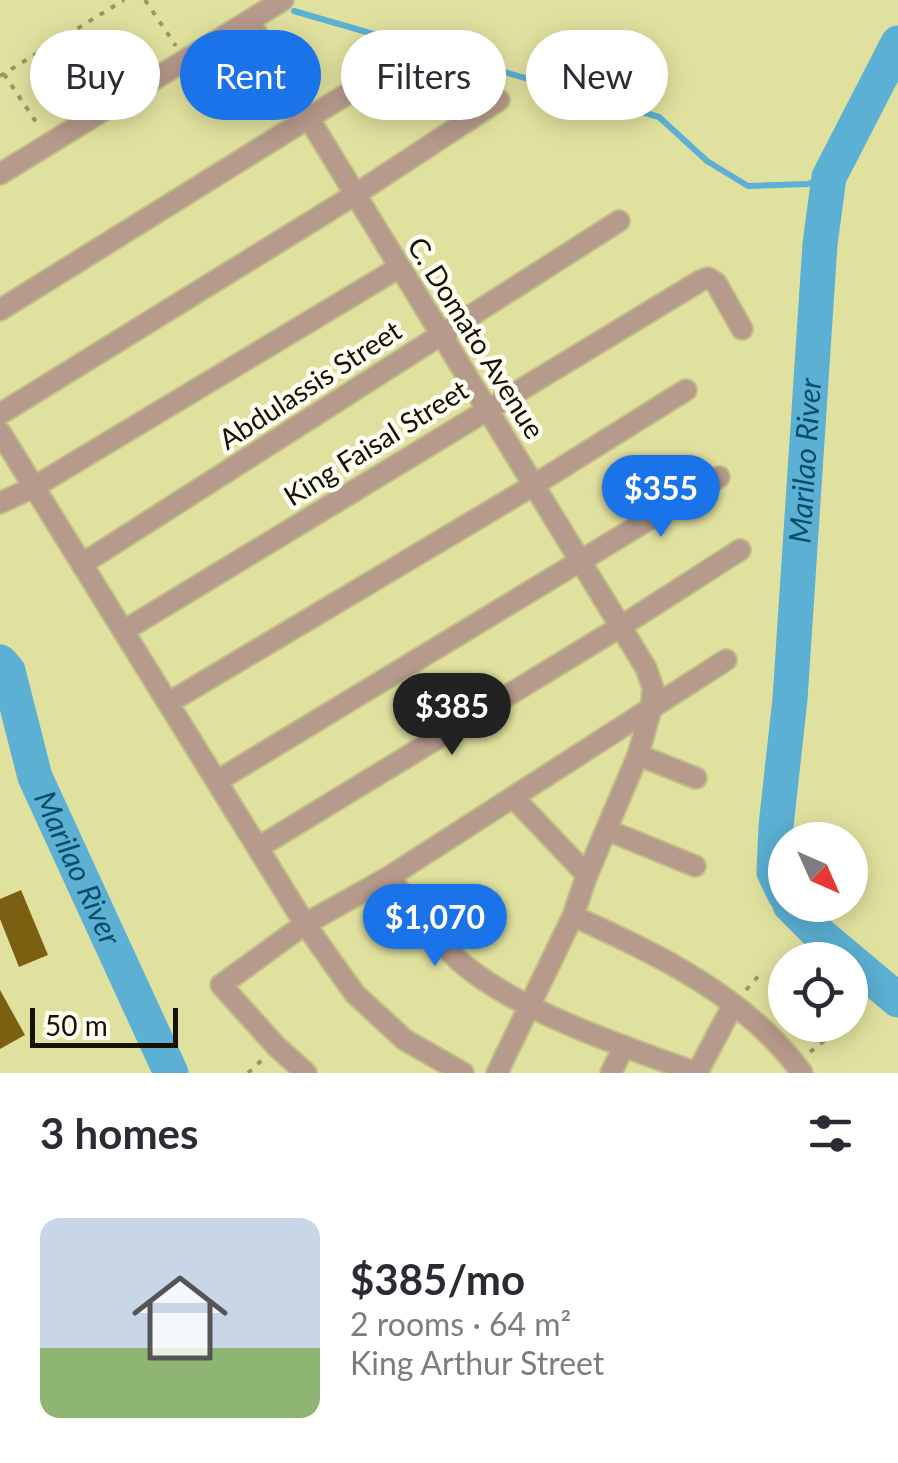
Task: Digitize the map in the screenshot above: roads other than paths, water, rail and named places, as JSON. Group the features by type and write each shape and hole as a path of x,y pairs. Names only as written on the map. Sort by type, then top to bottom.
{"street":[{"path":"0,174 283,0"},
{"name":"C. Domato Avenue","path":"249,21 255,30"},
{"path":"0,310 304,120"},
{"name":"C. Domato Avenue","path":"312,120 646,668 653,688 638,755 572,916 497,1073"},
{"path":"0,414 469,120"},
{"name":"Abdulassis Street","path":"82,564 619,221"},
{"path":"0,503 34,487 400,266"},
{"name":"King Faisal Street","path":"125,630 486,408 708,278 716,283 742,329"},
{"path":"168,703 686,390"},
{"path":"0,432 306,924 355,994 405,1040 464,1073"},
{"path":"217,782 719,477"},
{"path":"258,846 740,550"},
{"path":"306,1073 276,1047 221,985 306,924 389,877 726,660"},
{"path":"638,755 696,778"},
{"path":"513,797 587,874"},
{"path":"607,830 695,866"},
{"path":"389,877 431,930 475,974 529,1005 697,1073 733,1004"},
{"path":"572,916 658,955 733,1004 760,1026 796,1070"},
{"path":"611,1073 624,1046"}],"waterway":[{"path":"294,11 659,117 707,161 748,186 807,184 829,177"},
{"name":"Marilao River","path":"776,822 790,699 820,244 829,177 898,43"},
{"name":"Marilao River","path":"0,662 8,671 35,777 171,1073"},
{"name":"Marilao River","path":"807,922 898,1000"}]}
